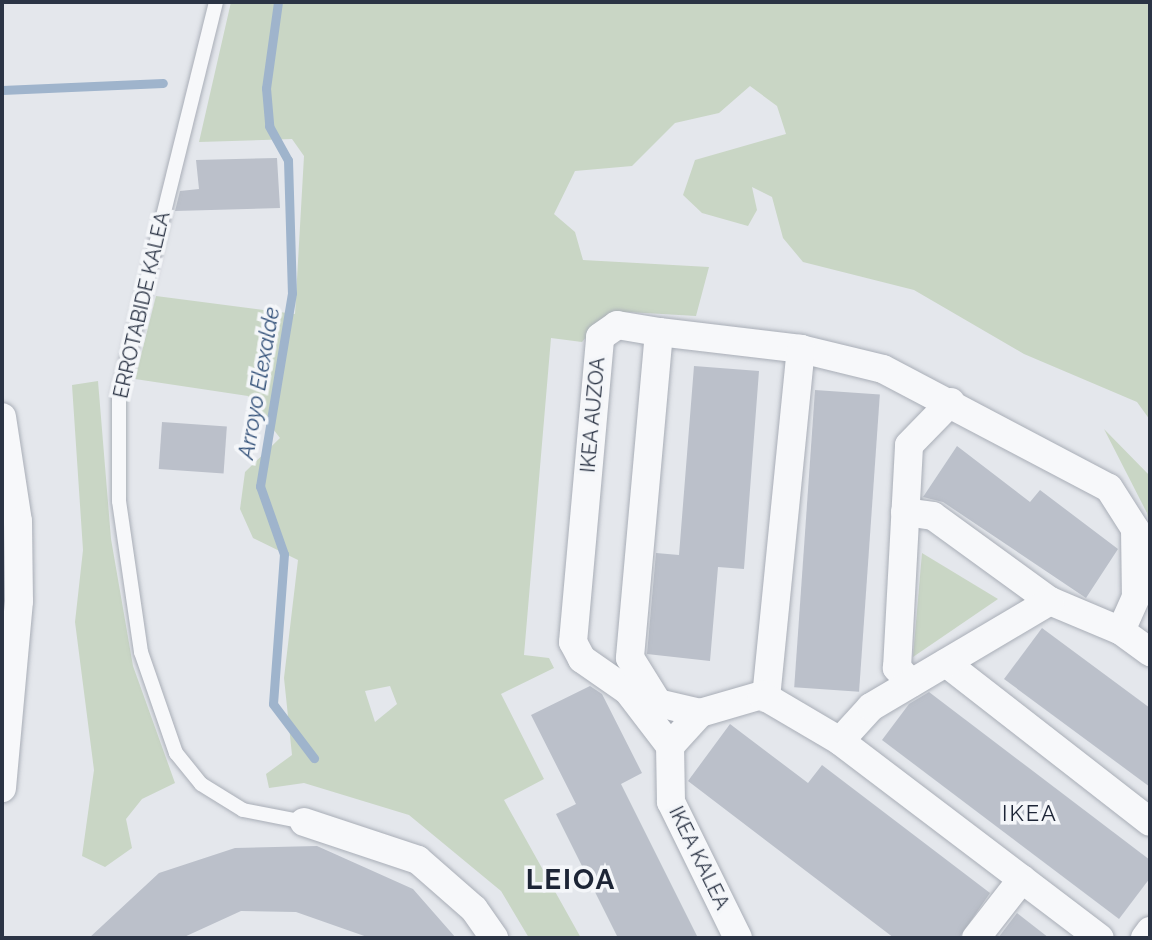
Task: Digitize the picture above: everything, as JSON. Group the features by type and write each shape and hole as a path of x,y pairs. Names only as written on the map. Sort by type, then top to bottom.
{"street":[{"name":"IKEA AUZOA","path":"670,746 628,691 582,659 573,642 600,337 617,325 801,349 883,369 951,402 1109,488 1135,529 1136,597 1121,631"},
{"path":"659,332 630,658 658,703 700,713 766,698 840,741 1100,938"},
{"path":"766,698 801,349"},
{"path":"911,683 897,668 909,445 951,402"},
{"path":"2,417 18,521 19,601 2,788"},
{"path":"905,512 933,516 1050,601 1121,631 1150,652"},
{"path":"840,741 871,707 1050,601"},
{"path":"946,663 1150,822"},
{"path":"670,746 700,713"},
{"name":"IKEA KALEA","path":"670,746 671,802 738,938"},
{"name":"ERROTABIDE KALEA","path":"304,822 418,860 474,909 494,938"},
{"path":"976,938 1022,879"},
{"path":"1145,938 1150,931"}],"lane":[{"name":"ERROTABIDE KALEA","path":"216,2 119,395 119,501 141,652 176,753 201,784 243,810 304,822"}],"green space":[{"path":"231,2 1150,2 1150,420 1137,402 1024,354 914,290 803,262 783,238 772,197 752,187 757,210 748,226 702,213 683,195 695,160 786,134 777,106 750,86 719,113 675,123 632,166 575,171 554,214 575,232 583,260 709,267 696,316 628,312 604,317 582,342 551,338 524,655 549,658 554,668 501,694 544,779 504,800 581,938 529,938 501,891 409,815 304,783 269,788 266,774 292,755 284,678 298,560 253,538 240,509 245,472 280,438 248,396 135,379 156,296 295,314 304,156 292,139 199,142","holes":["390,686 397,704 375,722 365,691"]},
{"path":"98,381 111,539 133,666 175,783 142,799 126,819 132,848 105,867 82,856 94,770 75,622 83,550 72,385"},
{"path":"1104,429 1150,476 1150,531 1147,513"},
{"path":"922,553 998,599 913,657"}],"building":[{"path":"277,158 280,208 175,211 180,191 199,189 196,160"},
{"path":"694,366 759,371 744,569 718,567 710,661 647,654 656,553 679,555"},
{"path":"815,390 880,395 859,692 794,687"},
{"path":"162,422 227,427 224,473 159,469"},
{"path":"957,446 1030,502 1040,490 1118,549 1086,598 943,502 923,497"},
{"path":"1042,628 1150,708 1150,787 1004,679"},
{"path":"590,686 602,694 642,773 621,784 698,938 618,938 556,814 576,804 531,715"},
{"path":"929,692 1150,860 1150,878 1119,919 882,740 909,704"},
{"path":"730,724 808,783 822,765 990,893 959,938 894,938 688,781"},
{"path":"317,846 413,889 456,938 370,938 296,912 241,911 182,938 89,938 159,873 235,848"},
{"path":"1017,913 1049,938 998,938"}],"waterway":[{"name":"Arroyo Elexalde","path":"278,2 266,88 269,126 288,160 292,293 260,486 284,554 273,704 314,758"},
{"path":"2,90 163,83"}],"district":[{"name":"IKEA","path":"1030,814"},
{"name":"LEIOA","path":"571,880"}]}
